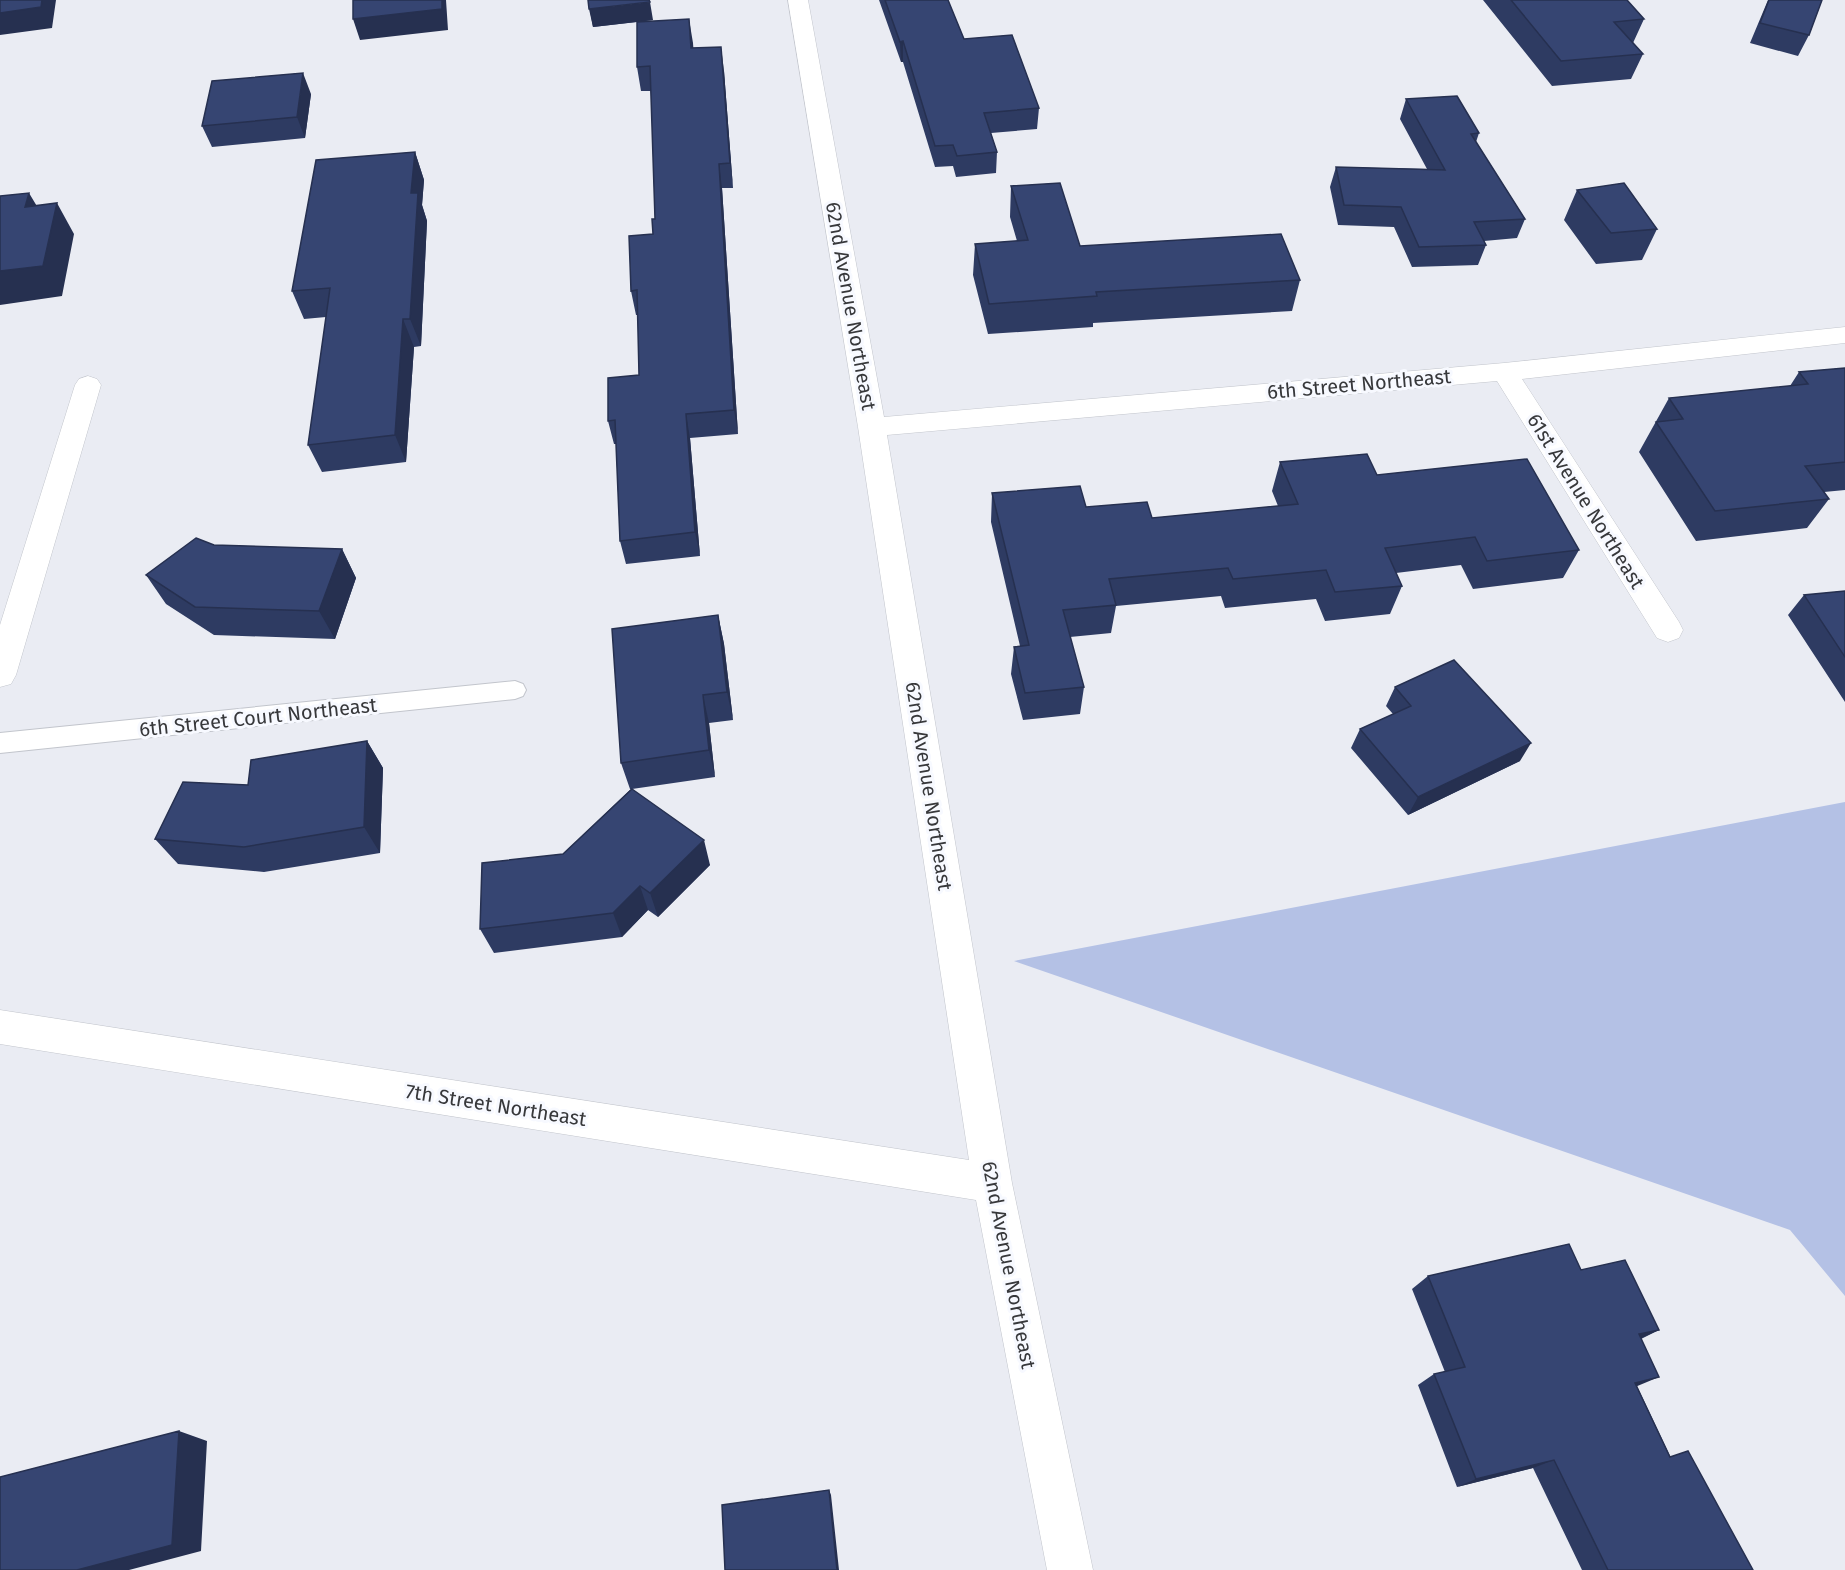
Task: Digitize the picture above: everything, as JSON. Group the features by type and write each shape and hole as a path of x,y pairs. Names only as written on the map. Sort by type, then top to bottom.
{"street":[{"name":"62nd Avenue Northeast","path":"798,0 872,427 992,1183 1070,1570"},
{"name":"6th Street Northeast","path":"872,427 1504,372 1845,335"},
{"name":"61st Avenue Northeast","path":"1504,372 1668,630"},
{"path":"0,675 88,385"},
{"name":"7th Street Northeast","path":"0,1027 992,1183"}],"lane":[{"name":"6th Street Court Northeast","path":"0,744 515,690"}],"shaded area":[{"path":"1845,802 1845,1296 1790,1230 1014,961"}],"building":[{"path":"0,0 42,0 41,7 0,13"},
{"path":"353,0 442,0 442,9 353,19"},
{"path":"588,0 649,0 650,2 589,9"},
{"path":"885,0 948,0 964,39 1012,35 1039,108 984,113 997,152 957,156 953,145 935,146 903,41 900,42"},
{"path":"1511,0 1627,0 1644,19 1614,22 1643,54 1561,61"},
{"path":"1769,0 1822,0 1809,35 1760,23"},
{"path":"689,19 691,48 721,47 730,163 719,164 734,410 686,414 695,532 620,541 615,420 608,421 608,378 639,375 637,290 631,291 629,236 653,234 652,219 655,219 650,66 637,67 637,22"},
{"path":"303,73 297,117 202,126 212,81"},
{"path":"1457,96 1479,133 1471,134 1525,219 1474,222 1486,245 1419,247 1401,207 1344,205 1336,167 1445,170 1406,99"},
{"path":"415,152 411,193 418,193 410,319 403,319 395,435 308,445 330,288 292,291 316,160"},
{"path":"1060,183 1080,246 1281,234 1300,280 1096,292 1097,296 989,304 975,244 1028,240 1011,186"},
{"path":"1624,183 1657,229 1611,233 1577,190"},
{"path":"29,193 25,207 57,203 43,266 0,271 0,196"},
{"path":"1845,368 1845,462 1805,466 1829,499 1715,511 1656,422 1683,419 1669,398 1808,384 1799,372"},
{"path":"1367,454 1377,475 1527,459 1579,550 1487,561 1475,537 1385,548 1402,586 1335,592 1326,570 1233,579 1228,568 1109,579 1116,605 1063,610 1084,687 1025,693 1014,647 1029,645 992,493 1080,486 1086,507 1147,502 1152,518 1298,504 1280,462"},
{"path":"196,538 214,545 342,549 319,611 195,607 146,575"},
{"path":"1845,591 1845,657 1804,595"},
{"path":"718,615 727,692 703,695 709,750 621,763 612,629"},
{"path":"1454,660 1531,743 1418,797 1360,729 1411,706 1395,687"},
{"path":"367,741 364,827 244,847 155,839 183,782 248,785 251,760"},
{"path":"632,789 704,840 650,893 640,886 613,913 480,929 482,863 563,854"},
{"path":"1569,1244 1581,1270 1625,1260 1659,1330 1639,1334 1659,1377 1635,1383 1670,1457 1688,1451 1753,1570 1608,1570 1554,1460 1476,1479 1434,1374 1465,1367 1428,1276"},
{"path":"179,1431 172,1545 77,1570 0,1570 0,1477"},
{"path":"829,1490 837,1570 725,1570 722,1505"}]}
